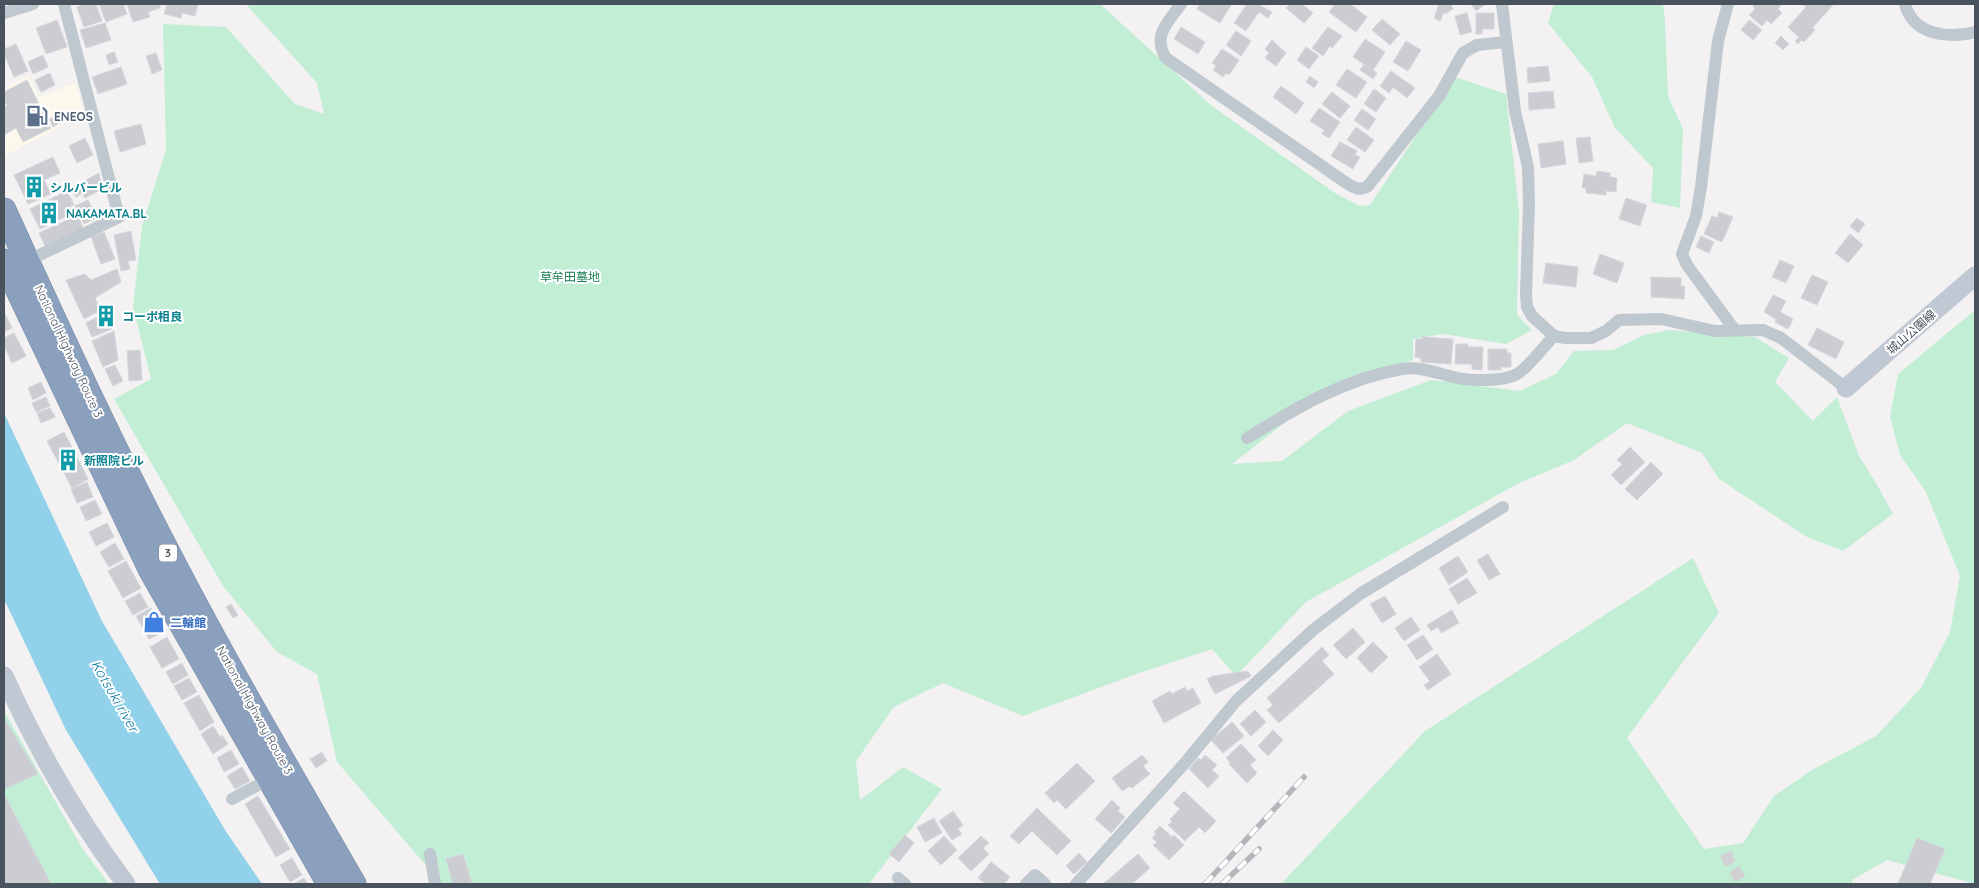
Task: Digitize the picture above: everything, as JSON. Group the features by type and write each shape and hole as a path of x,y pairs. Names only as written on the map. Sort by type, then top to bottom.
{"highway":[{"name":"National Highway Route 3","path":"4,210 101,419 171,558 246,696 354,884"},
{"name":"National Highway Route 3","path":"4,261 150,569 329,884"}],"street":[{"path":"4,13 33,4"},
{"path":"27,261 119,216 64,4"},
{"path":"1181,4 1159,38 1159,45 1166,58 1345,182 1358,189 1364,189 1368,186 1439,96 1463,53 1477,45 1506,42"},
{"path":"1502,4 1515,112 1528,167 1529,205 1526,306 1532,316 1554,336 1565,338 1590,338 1606,331 1619,320 1661,319 1715,331 1734,329 1763,330 1781,338 1846,388"},
{"path":"1728,4 1718,41 1696,216 1682,254 1687,264 1734,329"},
{"path":"1905,4 1907,13 1921,27 1934,34 1962,35 1975,32"},
{"name":"城山公園線","path":"1846,388 1975,276"},
{"path":"1246,438 1307,402 1377,374 1404,368 1419,368 1456,378 1479,380 1504,378 1518,374 1554,336"},
{"path":"1076,884 1184,764 1236,701 1313,630 1360,594 1503,507"},
{"path":"4,676 23,718 94,842 126,884"},
{"path":"232,799 270,779"},
{"path":"430,854 435,884"},
{"path":"1026,884 1034,875 1045,884"}],"shaded area":[{"name":"ENEOS","path":"28,76 39,97 76,83 83,111 58,121 59,126 54,128 55,130 4,156 4,88"}],"green space":[{"name":"草牟田墓地","path":"246,4 1100,4 1212,106 1335,193 1360,206 1370,205 1455,77 1506,94 1519,211 1517,315 1532,330 1506,344 1443,334 1413,339 1413,360 1337,382 1232,464 1282,461 1348,411 1431,380 1520,391 1556,374 1574,351 1613,350 1644,335 1669,330 1755,337 1789,358 1775,382 1813,421 1837,397 1859,456 1893,514 1843,551 1807,537 1719,479 1702,453 1627,423 1574,460 1519,483 1306,602 1236,676 1212,649 1139,673 1023,716 943,683 894,707 856,761 860,800 903,767 942,789 869,884 442,884 337,762 317,674 277,652 223,586 114,399 151,379 133,307 142,226 166,150 163,24 226,27 295,104 324,114 317,83"},
{"path":"1554,4 1663,4 1668,96 1683,129 1680,208 1651,202 1653,168 1615,128 1592,77 1548,23"},
{"path":"1975,310 1975,884 1887,860 1852,880 1852,884 1281,884 1425,731 1693,558 1719,613 1627,738 1704,849 1743,843 1774,796 1812,770 1876,736 1921,688 1950,632 1960,576 1926,492 1900,455 1890,416 1898,374"},
{"path":"4,711 82,848 109,884 4,884"}],"water":[{"name":"Kotsuki river","path":"4,413 102,621 225,830 262,884 160,884 66,730 4,599"}],"building":[{"path":"85,4 96,4 102,21 84,27 77,7"},
{"path":"99,4 123,4 127,14 106,22"},
{"path":"127,4 159,4 160,8 148,12 150,17 133,22"},
{"path":"163,4 198,4 195,16 182,13 181,18 164,14 167,5"},
{"path":"1200,4 1231,5 1220,23 1197,9"},
{"path":"1247,4 1258,4 1272,12 1268,18 1259,12 1246,31 1234,23"},
{"path":"1290,4 1302,4 1313,13 1304,23 1286,8"},
{"path":"1335,4 1350,4 1367,17 1356,32 1329,12"},
{"path":"1439,4 1450,4 1453,9 1445,14 1444,12 1440,21 1434,18"},
{"path":"1471,4 1486,4 1476,11"},
{"path":"1755,4 1782,4 1778,9 1782,13 1771,24 1767,20 1762,26 1749,15 1755,9 1753,6"},
{"path":"1804,4 1834,4 1812,28 1815,30 1804,42 1802,40 1798,44 1795,41 1799,37 1788,27 1806,7"},
{"path":"1467,13 1472,32 1460,35 1455,16"},
{"path":"1476,13 1494,13 1494,29 1482,29 1482,34 1476,34"},
{"path":"1382,19 1400,34 1390,45 1372,30"},
{"path":"57,20 67,47 46,54 36,28"},
{"path":"1749,20 1762,30 1753,40 1741,30"},
{"path":"105,23 111,40 86,48 80,30"},
{"path":"1181,27 1205,42 1198,54 1174,39"},
{"path":"1328,27 1342,36 1332,48 1330,46 1323,56 1312,48"},
{"path":"1236,31 1251,41 1241,56 1226,45"},
{"path":"1781,36 1789,44 1783,50 1775,43"},
{"path":"1365,39 1385,52 1373,70 1353,57"},
{"path":"1272,40 1286,53 1276,66 1265,58 1269,53 1265,49"},
{"path":"1406,41 1421,50 1408,71 1393,62"},
{"path":"16,44 28,71 14,77 4,54 4,49"},
{"path":"1306,47 1319,56 1309,69 1297,60"},
{"path":"1222,49 1239,60 1229,75 1226,73 1223,77 1213,70 1216,66 1212,63"},
{"path":"114,52 118,62 109,65 106,55"},
{"path":"156,53 162,70 152,74 146,56"},
{"path":"43,55 48,67 33,74 28,62"},
{"path":"1364,64 1377,73 1373,79 1360,70"},
{"path":"1548,66 1550,81 1528,83 1527,68"},
{"path":"121,67 127,84 98,94 92,77"},
{"path":"1347,69 1367,82 1356,98 1336,85"},
{"path":"1391,71 1415,88 1407,98 1393,87 1389,93 1380,86"},
{"path":"50,73 55,85 41,92 35,80"},
{"path":"1310,76 1318,82 1314,88 1306,82"},
{"path":"27,80 51,128 23,142 16,128 4,135 4,108 7,106 4,92"},
{"path":"1281,86 1304,103 1296,114 1273,97"},
{"path":"1374,89 1386,98 1376,112 1364,104"},
{"path":"1553,91 1555,108 1529,110 1528,93"},
{"path":"1332,92 1350,106 1340,118 1322,104"},
{"path":"1319,108 1340,122 1329,138 1322,134 1324,130 1310,121"},
{"path":"1362,109 1376,119 1368,130 1354,120"},
{"path":"54,117 58,124 53,127 49,119"},
{"path":"141,124 146,144 120,152 114,131"},
{"path":"1356,127 1374,140 1365,152 1347,140"},
{"path":"1590,137 1593,161 1579,163 1576,138"},
{"path":"85,138 93,155 77,163 69,146"},
{"path":"1563,141 1566,164 1541,168 1538,144"},
{"path":"1340,142 1357,151 1355,155 1360,157 1353,169 1331,156"},
{"name":"シルバービル","path":"53,157 60,173 44,180 51,194 28,204 14,175"},
{"path":"1597,171 1610,173 1610,177 1617,178 1616,192 1606,191 1606,195 1586,193 1586,188 1582,188 1584,174 1596,176"},
{"path":"99,173 102,189 85,198 82,193 76,197 71,188"},
{"name":"NAKAMATA.BL","path":"67,191 74,205 64,209 67,216 40,229 30,209"},
{"path":"1626,198 1647,205 1640,226 1619,219"},
{"path":"88,200 96,218 84,224 75,206"},
{"path":"1719,212 1733,217 1722,242 1704,234 1712,216 1717,218"},
{"path":"78,215 83,228 45,246 39,233"},
{"path":"1857,218 1865,224 1858,233 1850,226"},
{"path":"131,231 136,260 128,261 130,269 121,271 114,235"},
{"path":"104,232 115,259 101,264 91,237"},
{"path":"1850,234 1863,245 1848,263 1835,253"},
{"path":"1701,236 1714,242 1709,253 1696,247"},
{"path":"1600,254 1624,263 1617,283 1593,274"},
{"path":"1780,260 1794,266 1786,283 1772,277"},
{"path":"1546,263 1578,267 1576,287 1543,283"},
{"path":"117,269 121,282 95,298 101,310 84,319 66,280 85,274 91,280"},
{"path":"1812,275 1828,282 1817,305 1801,298"},
{"path":"1651,277 1681,278 1681,286 1685,286 1684,299 1651,297"},
{"path":"1773,295 1786,301 1780,312 1793,319 1788,329 1775,322 1776,319 1764,312"},
{"name":"コーポ相良","path":"112,309 112,329 92,337 86,323"},
{"path":"4,312 12,328 4,332"},
{"path":"1817,328 1844,342 1836,359 1808,345"},
{"path":"114,331 118,360 103,367 92,341"},
{"path":"14,333 26,356 12,363 4,345 4,338"},
{"path":"1422,337 1453,339 1451,364 1421,362 1421,358 1415,357 1416,339 1422,339"},
{"path":"1456,344 1468,344 1468,347 1483,347 1482,370 1472,369 1472,364 1455,364"},
{"path":"1488,349 1507,349 1507,353 1511,353 1511,367 1501,367 1501,370 1488,370"},
{"path":"140,350 142,380 129,381 127,351"},
{"path":"115,365 123,381 113,386 105,369"},
{"path":"41,382 46,393 33,400 28,388"},
{"path":"46,397 50,406 36,412 32,403"},
{"path":"50,408 55,417 41,423 37,413"},
{"name":"新照院ビル","path":"64,432 88,479 72,488 47,441"},
{"path":"1630,447 1645,462 1621,485 1611,475 1622,464 1617,460"},
{"path":"1651,462 1663,474 1637,500 1625,489"},
{"path":"87,482 93,497 77,503 71,489"},
{"path":"95,500 102,514 86,521 80,507"},
{"path":"107,523 114,537 96,546 89,532"},
{"path":"115,543 124,559 109,567 100,552"},
{"path":"1488,554 1500,574 1489,580 1477,560"},
{"path":"1458,556 1468,572 1449,585 1439,568"},
{"path":"126,561 141,588 123,598 108,571"},
{"path":"1467,578 1477,593 1458,604 1449,589"},
{"path":"140,593 148,607 133,615 125,601"},
{"path":"1385,596 1396,614 1382,623 1370,604"},
{"path":"231,604 238,615 233,618 226,607"},
{"path":"151,608 164,632 149,639 136,616"},
{"path":"1452,610 1459,623 1441,633 1438,627 1431,631 1427,625"},
{"path":"1411,617 1420,630 1404,641 1395,628"},
{"path":"1353,628 1365,642 1346,659 1333,645"},
{"path":"1423,635 1433,649 1417,660 1407,645"},
{"path":"167,637 179,659 162,668 150,647"},
{"path":"1373,642 1388,657 1371,673 1357,658"},
{"path":"1322,647 1329,655 1322,661 1334,674 1279,723 1267,710 1273,705 1267,698"},
{"path":"1437,654 1451,674 1428,690 1424,685 1430,681 1419,667"},
{"path":"182,663 188,675 173,684 166,672"},
{"path":"1248,671 1251,676 1215,694 1207,679 1213,676"},
{"path":"189,678 197,692 182,700 174,686"},
{"path":"1185,687 1187,691 1193,688 1201,703 1164,723 1152,701 1170,691 1172,694"},
{"path":"199,695 214,722 200,731 184,703"},
{"path":"1255,710 1266,722 1251,736 1240,724"},
{"path":"6,721 38,774 4,789 4,722"},
{"path":"1232,722 1244,736 1223,753 1211,740"},
{"path":"213,726 220,737 222,735 228,744 213,754 201,734"},
{"path":"1273,730 1283,740 1268,756 1258,746"},
{"path":"1241,744 1256,760 1250,765 1257,773 1247,783 1229,764 1230,762 1226,758"},
{"path":"231,750 239,764 224,772 217,758"},
{"path":"322,752 327,761 316,768 310,759"},
{"path":"1142,755 1148,762 1143,766 1150,774 1132,788 1130,786 1122,791 1112,778"},
{"path":"1205,755 1217,765 1212,770 1219,776 1208,788 1189,769 1198,758 1201,760"},
{"path":"1077,763 1095,781 1066,809 1057,800 1054,803 1045,793"},
{"path":"242,767 250,781 235,789 227,776"},
{"path":"1184,791 1216,821 1205,833 1199,827 1185,841 1168,825 1172,822 1170,819 1180,809 1173,803"},
{"path":"4,794 51,884 4,884"},
{"path":"258,796 290,849 276,857 245,804"},
{"path":"1112,800 1120,808 1118,811 1125,817 1111,833 1095,819"},
{"path":"1037,808 1071,841 1057,855 1032,831 1019,844 1010,836"},
{"path":"953,811 963,825 958,829 962,834 952,840 939,821"},
{"path":"934,818 942,833 925,842 917,827"},
{"path":"1160,826 1172,837 1174,835 1184,845 1169,860 1153,845 1157,842 1152,838 1156,834 1154,832"},
{"path":"905,835 914,843 899,862 889,854"},
{"path":"944,836 957,850 941,865 928,851"},
{"path":"981,836 989,843 983,848 989,854 971,871 958,858"},
{"path":"1917,838 1945,849 1930,884 1898,884"},
{"path":"1079,853 1087,862 1074,874 1066,866"},
{"path":"463,854 472,884 453,884 446,859"},
{"path":"1138,854 1150,868 1132,884 1103,884"},
{"path":"292,858 302,875 290,882 280,865"},
{"path":"991,862 1010,877 1004,884 986,884 978,878"},
{"path":"304,878 308,884 293,884"}],"tunnel":[{"path":"1726,853 1729,862 1744,884"}],"railway":[{"path":"1205,884 1304,777"},
{"path":"1222,884 1259,849"}],"place":[{"name":"ENEOS","path":"37,116"},
{"name":"シルバービル","path":"34,187"},
{"name":"NAKAMATA.BL","path":"49,213"},
{"name":"コーポ相良","path":"106,316"},
{"name":"新照院ビル","path":"68,460"},
{"name":"二輪館","path":"154,622"}]}
